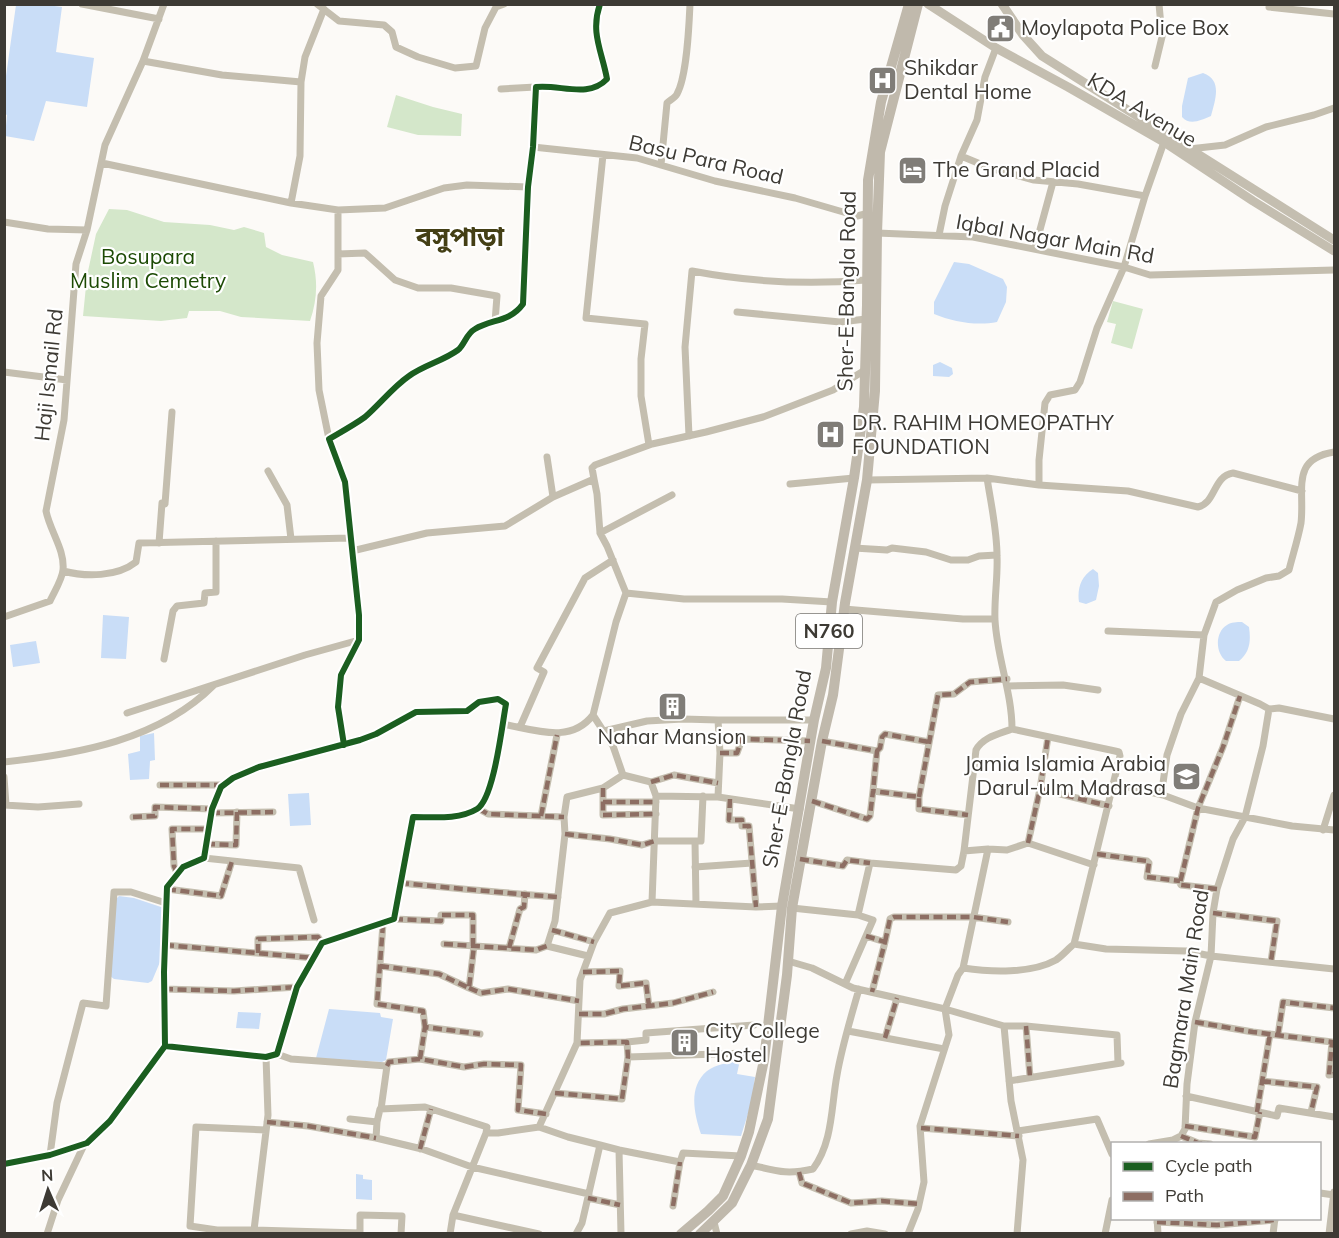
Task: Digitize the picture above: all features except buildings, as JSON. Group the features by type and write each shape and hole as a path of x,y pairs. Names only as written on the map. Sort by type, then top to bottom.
{"highway":[{"name":"Sher-E-Bangla Road","path":"681,1233 708,1212 723,1196 741,1156 770,1061 787,975 790,851 800,809 810,741 825,668 832,602 864,407 865,369 871,340 866,319 868,180 881,102 909,4"},
{"name":"Sher-E-Bangla Road","path":"700,1233 715,1228 732,1203 751,1165 768,1119 773,974 800,859 833,695 854,548 867,480 875,391 871,340 880,152 918,4"},
{"path":"831,619 844,614"},
{"path":"773,974 787,975"}],"main road":[{"name":"KDA Avenue","path":"928,4 996,48 1164,142 1253,201 1335,251"},
{"name":"KDA Avenue","path":"1002,4 1042,56 1335,240"},
{"path":"1016,59 1030,43"}],"street":[{"path":"81,4 159,19"},
{"name":"Haji Ismail Rd","path":"63,571 59,546 49,525 46,512 64,420 76,264 87,230 105,145 143,61 164,4"},
{"path":"291,203 300,156 301,82 305,57 320,7 339,21 384,25 392,32 396,46 418,57 455,68 476,66 485,28 496,7 504,4"},
{"path":"501,89 536,87 589,90 601,86 607,79 596,41 595,18 600,4"},
{"path":"661,165 667,103 677,94 683,70 689,32 690,4"},
{"path":"1155,66 1162,37 1159,4"},
{"path":"1269,7 1335,14"},
{"path":"939,235 945,206 961,156 976,120 985,77 996,48"},
{"path":"143,61 222,75 301,82"},
{"path":"329,439 364,417 403,380 421,367 446,358 458,350 475,328 507,318 517,312 523,304 528,187 536,87"},
{"path":"1190,149 1226,145 1266,127 1335,108"},
{"path":"1039,485 1039,460 1045,403 1050,395 1075,390 1080,382 1097,328 1124,267 1164,142"},
{"name":"Basu Para Road","path":"533,147 637,158 715,181 795,198 857,216 869,213"},
{"path":"603,155 586,318 645,324 641,359 641,396 649,445"},
{"path":"961,156 990,168 1023,177 1145,196"},
{"path":"102,163 291,203 338,210 385,208 444,188 467,185 528,187"},
{"path":"1035,248 1053,182"},
{"path":"338,210 338,270 321,296 317,344 319,390 329,439 345,482 359,615 359,640 341,675 338,706 344,746"},
{"path":"4,222 48,229 87,230"},
{"name":"Iqbal Nagar Main Rd","path":"877,233 973,237 1124,267 1150,275 1335,270"},
{"path":"338,254 365,253 395,280 418,288 451,288 497,296 495,322"},
{"path":"689,436 685,347 692,271 729,278 789,283 825,284 866,280"},
{"path":"737,312 840,322 866,319"},
{"path":"502,721 502,724 557,735 573,730 588,722 593,716 616,622 626,593 600,533 592,468 595,465 649,445 763,417 833,390 865,369"},
{"path":"4,372 67,380"},
{"path":"159,543 162,503 165,504 172,412"},
{"path":"1163,795 1167,755 1181,714 1199,678 1204,635 1216,603 1237,590 1266,578 1280,576 1289,570 1300,526 1301,477 1311,459 1324,453 1335,452"},
{"path":"547,457 554,497"},
{"path":"268,471 287,505 291,539"},
{"path":"867,480 987,478 1039,485 1128,491 1198,507 1207,503 1221,478 1233,473 1302,491"},
{"path":"790,484 854,478"},
{"path":"987,478 998,555 995,619 999,652 1012,714 1012,729"},
{"path":"352,551 427,533 505,526 554,497 594,479"},
{"path":"600,533 672,495"},
{"path":"4,617 50,601 63,571 104,574 126,570 136,562 139,543 350,538"},
{"path":"164,659 173,611 177,606 204,603 205,593 216,592 216,541"},
{"path":"854,548 887,550 892,548 926,552 951,560 998,555"},
{"path":"520,727 543,672 537,668 585,578 613,560"},
{"path":"626,593 684,599 832,602"},
{"path":"844,614 963,620 995,619"},
{"path":"1108,631 1204,635"},
{"path":"127,713 305,655 359,640"},
{"path":"1199,678 1269,710 1272,707 1335,719"},
{"path":"968,815 919,809 919,798 939,694 954,694 970,682 1063,685 1098,690"},
{"path":"4,762 56,756 99,747 145,731 171,720 215,684"},
{"path":"1217,889 1181,885 1180,881 1198,808 1223,747 1239,696"},
{"path":"204,858 212,811 221,787 233,778 259,767 344,746 376,734 416,712 467,711 479,702 498,699 506,704 490,790 479,809 457,816 413,818 394,919"},
{"name":"Bagmara Main Road","path":"1181,1137 1185,1126 1186,1096 1195,1022 1211,956 1213,913 1217,889 1233,839 1245,817 1263,746 1269,710"},
{"path":"593,716 613,746 623,776"},
{"path":"604,731 647,722 683,719 814,720"},
{"path":"718,720 720,753 718,797"},
{"path":"800,859 843,866 847,860 956,870 961,866 976,750 979,744 1012,729 1119,752 1109,806 1074,945 1055,960 1037,966 1000,972 963,968"},
{"path":"812,801 867,819 870,816 877,751 880,748 882,736 885,734 929,742"},
{"path":"541,816 557,735"},
{"path":"1028,843 1048,737"},
{"path":"720,753 738,753 742,739 810,741"},
{"path":"822,741 877,751"},
{"path":"547,946 558,897 566,834 564,817 567,797 603,788 623,776 651,782 674,775 718,783"},
{"path":"4,777 5,805 38,807 80,804"},
{"path":"651,782 656,799 652,902"},
{"path":"1114,784 1163,795 1198,808 1292,826 1335,830"},
{"path":"160,785 224,785"},
{"path":"603,788 603,815 656,814"},
{"path":"1040,789 1109,806"},
{"path":"873,791 919,798"},
{"path":"1323,830 1335,795"},
{"path":"603,802 703,796 800,809"},
{"path":"566,834 642,845 655,841 701,842 703,796"},
{"path":"730,799 729,820 742,820 742,826 749,826 756,907"},
{"path":"133,817 155,816 155,807 273,812"},
{"path":"479,809 488,814 564,817"},
{"path":"206,844 236,845 237,812"},
{"path":"177,873 174,866 172,829 209,829"},
{"path":"694,841 696,904"},
{"path":"963,851 1007,850 1028,843 1094,865"},
{"path":"908,1233 919,1204 924,1182 921,1128 949,1035 945,1009 963,968 988,849"},
{"path":"1096,854 1146,861 1149,863 1147,877 1180,881"},
{"path":"47,1233 58,1200 84,1145 110,1121 165,1046 166,903 167,889 177,873 183,867 204,858 299,868 314,920"},
{"path":"167,889 221,896 232,861"},
{"path":"695,867 752,863"},
{"path":"858,915 870,863"},
{"path":"400,883 558,897"},
{"path":"50,1155 57,1103 83,1004 106,1006 114,892 131,892 166,903"},
{"path":"509,948 520,909 524,907 525,894"},
{"path":"539,1127 577,1043 580,980 594,942 610,913 652,902 787,907 858,915 873,920 845,984"},
{"path":"1213,913 1277,921 1271,961"},
{"path":"277,1054 297,987 322,943 394,919 441,921 441,915 473,915 469,988"},
{"path":"872,992 890,920 894,917 973,918 1008,922"},
{"path":"383,924 376,1004 423,1011 425,1027 420,1059"},
{"path":"552,930 594,942"},
{"path":"866,936 885,942"},
{"path":"258,953 258,939 318,937 322,943"},
{"path":"444,944 536,950 547,946 588,956"},
{"path":"165,945 314,958"},
{"path":"1074,945 1106,949 1186,951 1211,956 1335,969"},
{"path":"788,960 859,989 945,1009 1004,1026 1117,1035 1119,1063 1009,1081"},
{"path":"380,966 439,974 481,993 508,989 579,1000"},
{"path":"583,972 620,971 619,986 646,983 649,1006"},
{"path":"164,989 234,991 297,987"},
{"path":"751,1165 786,1174 813,1169 822,1157 828,1136 837,1074 859,989"},
{"path":"579,1014 604,1014 622,1009 673,1003 713,992"},
{"path":"885,1038 897,998"},
{"path":"1185,1126 1255,1137 1262,1081 1283,1002 1335,1008"},
{"path":"1195,1022 1274,1035 1332,1041 1329,1075 1335,1074"},
{"path":"577,1043 627,1042 646,1040 646,1033 754,1025"},
{"path":"1004,1026 1011,1101 1023,1160 1017,1233"},
{"path":"1026,1026 1030,1077"},
{"path":"425,1027 480,1034"},
{"path":"848,1031 944,1049"},
{"path":"555,1093 622,1099 628,1057 627,1042"},
{"path":"165,1046 266,1057 277,1054 291,1059 387,1066"},
{"path":"628,1057 747,1053"},
{"path":"254,1230 267,1126 266,1057"},
{"path":"376,1138 389,1062 420,1059 464,1067 484,1064 521,1065 518,1110 546,1114"},
{"path":"1262,1081 1317,1087 1311,1112"},
{"path":"1186,1096 1277,1116 1279,1108 1335,1117"},
{"path":"381,1109 425,1107 487,1127 453,1215 450,1233"},
{"path":"420,1149 431,1109"},
{"path":"350,1119 377,1122"},
{"path":"921,1128 1018,1134 1097,1119 1111,1150"},
{"path":"401,1233 402,1216 360,1215 360,1233 254,1230 217,1232 190,1226 196,1127 308,1126 376,1138 420,1149 472,1167 620,1205"},
{"path":"486,1133 539,1127 600,1146 680,1162"},
{"path":"1157,1142 1181,1137 1195,1142"},
{"path":"4,1164 50,1155 84,1145"},
{"path":"576,1233 582,1223 600,1146"},
{"path":"619,1150 621,1233"},
{"path":"674,1206 683,1153 741,1156"},
{"path":"799,1172 802,1184 851,1203 882,1201 919,1204"},
{"path":"1329,1233 1334,1193"},
{"path":"1106,1233 1111,1209"},
{"path":"453,1215 539,1233"},
{"path":"1158,1233 1157,1220 1217,1225 1265,1220"},
{"path":"851,1233 885,1233"}],"green space":[{"path":"396,95 462,114 461,136 418,135 387,127"},
{"name":"Bosupara Muslim Cemetry","path":"109,209 127,210 164,222 210,225 234,230 244,227 264,233 266,247 282,255 313,262 316,292 310,321 241,317 220,311 189,311 187,318 161,321 83,316 87,276 96,234"},
{"path":"1113,301 1143,309 1132,349 1111,343 1116,324 1107,322"}],"water":[{"path":"16,5 62,7 56,52 94,58 87,107 46,101 34,141 5,136 7,115 5,114 5,83"},
{"path":"1203,73 1213,80 1215,85 1216,97 1211,116 1196,121 1185,120 1182,117 1182,106 1188,78"},
{"path":"954,262 969,264 1003,279 1007,287 1006,302 997,322 981,324 965,322 934,314 934,302"},
{"path":"940,362 952,368 953,374 949,377 933,376 933,365"},
{"path":"1093,569 1098,573 1099,586 1096,600 1086,604 1079,602 1081,583 1085,575"},
{"path":"103,615 129,617 126,659 101,658"},
{"path":"1242,622 1249,627 1248,650 1239,661 1226,661 1218,648 1220,632 1229,624"},
{"path":"36,641 40,663 13,667 10,645"},
{"path":"154,733 155,760 150,761 149,779 130,780 128,754 140,751 140,736"},
{"path":"309,793 311,825 290,826 288,794"},
{"path":"119,896 134,898 164,908 160,962 152,981 148,983 114,979 110,976 116,899"},
{"path":"329,1009 380,1013 381,1017 393,1019 386,1060 382,1062 316,1058"},
{"path":"238,1012 261,1013 259,1029 236,1028"},
{"path":"740,1060 737,1074 755,1077 752,1101 741,1136 701,1134 694,1101 701,1077 718,1065"},
{"path":"356,1174 363,1175 363,1179 372,1180 372,1200 356,1199"}],"marked path":[{"path":"919,797 938,695 954,694 970,682 1007,679"},
{"path":"1217,889 1181,885 1180,883 1198,808 1223,747 1240,696"},
{"path":"877,751 885,734 929,742"},
{"path":"541,816 557,735"},
{"path":"1040,789 1048,737"},
{"path":"720,753 737,753 742,739 810,741"},
{"path":"822,741 877,751 873,791"},
{"path":"651,782 674,775 718,783"},
{"path":"160,785 224,785"},
{"path":"603,788 603,815 656,814"},
{"path":"1028,843 1040,789 1109,806"},
{"path":"812,801 867,819 870,816 873,791 919,797 919,809 968,815"},
{"path":"730,799 729,820 742,820 742,826 749,826 756,907"},
{"path":"603,802 656,802"},
{"path":"133,817 155,816 155,807 212,809"},
{"path":"479,809 488,814 564,817"},
{"path":"206,844 236,845 237,812"},
{"path":"211,813 273,812"},
{"path":"177,873 174,866 172,829 209,829"},
{"path":"565,834 642,845 655,841"},
{"path":"1097,854 1147,861 1149,863 1147,877 1180,881"},
{"path":"800,859 843,866 847,860 870,863"},
{"path":"167,889 221,896 232,861"},
{"path":"400,883 558,897"},
{"path":"509,948 520,909 524,907 525,894"},
{"path":"1213,913 1277,921 1271,961"},
{"path":"394,919 441,921 441,915 473,915 473,946"},
{"path":"885,942 890,919 894,917 973,917 1008,922"},
{"path":"383,924 377,1004 423,1011 425,1027"},
{"path":"552,930 594,942"},
{"path":"866,936 885,942 872,992"},
{"path":"258,953 258,939 318,937 322,943"},
{"path":"444,944 536,950 547,946"},
{"path":"165,945 314,958"},
{"path":"380,966 439,974 469,988 474,946"},
{"path":"583,972 620,971 619,986 646,983 649,1006"},
{"path":"164,989 234,991 297,987"},
{"path":"469,988 481,993 508,989 579,1001"},
{"path":"579,1014 604,1014 623,1009 673,1003 713,992"},
{"path":"885,1038 897,998"},
{"path":"1278,1035 1283,1002 1334,1008"},
{"path":"1195,1022 1332,1042 1329,1075 1334,1074"},
{"path":"1026,1026 1030,1077"},
{"path":"420,1059 425,1027 480,1034"},
{"path":"1257,1112 1270,1034"},
{"path":"555,1093 622,1099 628,1057 627,1042 577,1043"},
{"path":"387,1066 389,1062 420,1059 464,1067 484,1064 521,1065 518,1110 546,1114"},
{"path":"1262,1081 1317,1087 1311,1112"},
{"path":"420,1149 431,1109"},
{"path":"1185,1126 1255,1137 1260,1112"},
{"path":"267,1122 308,1126 376,1138"},
{"path":"921,1128 1019,1136"},
{"path":"1181,1136 1196,1142"},
{"path":"673,1206 680,1162"},
{"path":"799,1172 802,1183 851,1203 882,1201 919,1204"},
{"path":"588,1198 620,1205"},
{"path":"1157,1222 1217,1225 1275,1220"}],"cycle path":[{"path":"344,745 338,707 341,675 359,640 359,615 345,482 329,439 365,417 409,376 458,350 472,331 512,314 523,304 528,187 536,87 583,90 599,85 607,79 596,24 600,4"},
{"path":"4,1164 50,1155 87,1143 110,1121 165,1046 164,972 167,887 183,867 204,858 212,809 221,787 233,778 259,767 376,734 416,712 467,711 479,702 498,699 506,704 493,777 483,802 477,809 462,815 413,817 394,919 322,943 297,987 277,1054 266,1057 165,1046"}],"place":[{"name":"Moylapota Police Box","path":"1000,28"},
{"name":"Shikdar Dental Home","path":"883,80"},
{"name":"The Grand Placid","path":"912,170"},
{"name":"DR. RAHIM HOMEOPATHY FOUNDATION","path":"831,435"},
{"name":"Nahar Mansion","path":"672,706"},
{"name":"Jamia Islamia Arabia Darul-ulm Madrasa","path":"1187,776"},
{"name":"City College Hostel","path":"684,1043"}],"district":[{"name":"বসুপাড়া","path":"460,237"}]}
